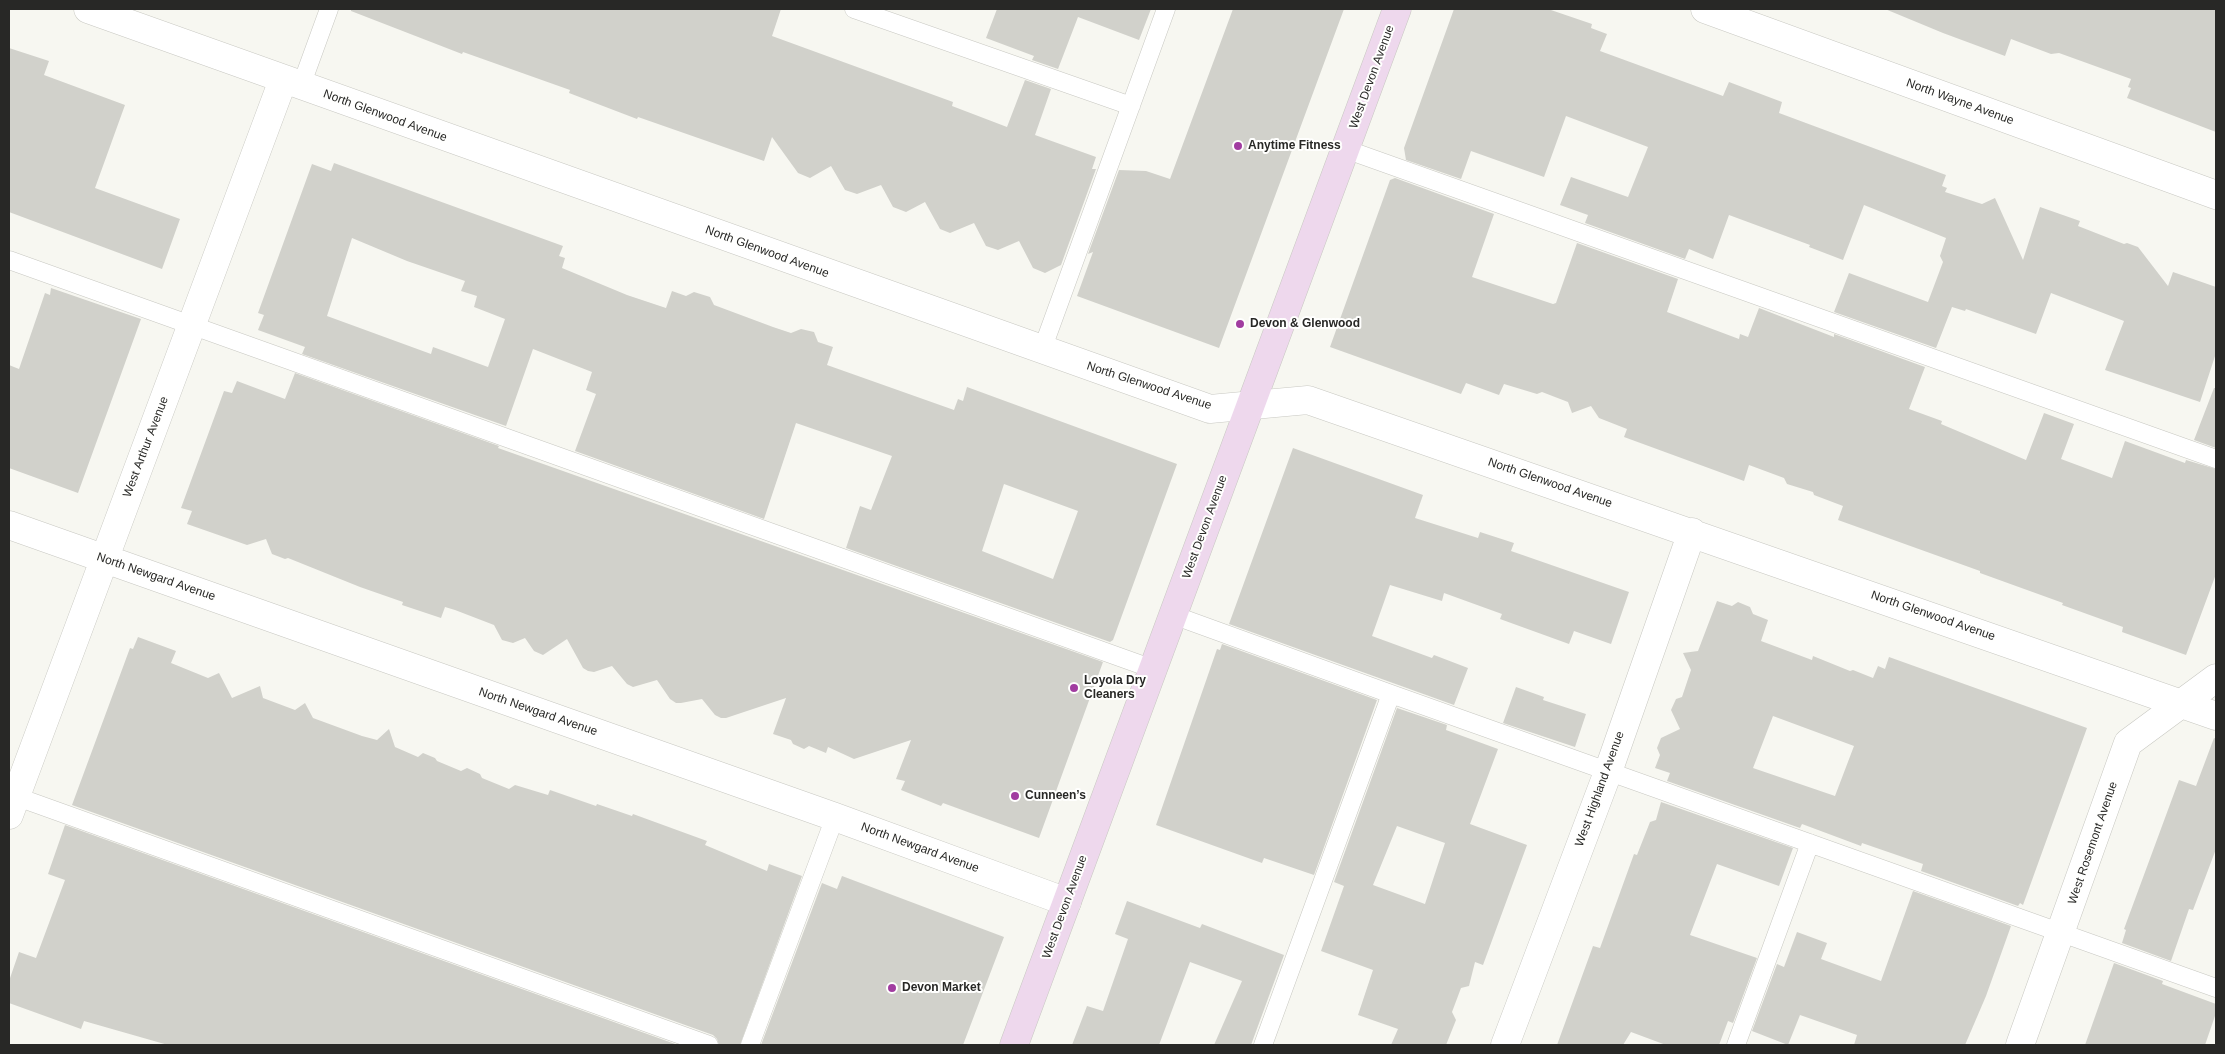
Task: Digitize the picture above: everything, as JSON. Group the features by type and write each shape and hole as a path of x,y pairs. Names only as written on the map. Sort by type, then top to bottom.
{"main road":[{"name":"West Devon Avenue","path":"1014,1045 1397,9"}],"street":[{"name":"North Glenwood Avenue","path":"88,9 1210,409 1308,400 1692,532 2216,716"},
{"name":"North Wayne Avenue","path":"1705,9 2216,195"},
{"name":"West Arthur Avenue","path":"11,802 192,326 292,83"},
{"name":"North Newgard Avenue","path":"9,525 835,817 1067,902"},
{"name":"West Highland Avenue","path":"1506,1045 1608,772 1692,532"},
{"name":"West Rosemont Avenue","path":"2020,1045 2128,743 2216,678"}],"lane":[{"path":"292,83 329,9"},
{"path":"854,9 1131,106"},
{"path":"1042,350 1166,9"},
{"path":"1345,149 2216,459"},
{"path":"9,260 1153,669"},
{"path":"1173,615 2216,988"},
{"path":"1263,1045 1391,694"},
{"path":"11,802 709,1045"},
{"path":"750,1045 835,817"},
{"path":"1736,1045 1810,844"}],"building":[{"path":"351,9 781,9 772,36 953,102 952,106 1007,127 1025,80 1051,89 1035,135 1096,157 1092,169 1096,169 1061,265 1045,273 1033,268 1019,241 998,250 986,246 974,223 950,233 940,229 925,202 906,212 893,207 881,185 857,194 845,190 831,166 810,178 798,173 772,137 764,161 638,117 637,119 569,93 570,90 463,52 462,54 351,11"},
{"path":"997,9 1151,9 1139,40 1078,17 1058,69 1032,60 1034,56 986,38"},
{"path":"1233,9 1344,9 1219,348 1077,296 1093,252 1088,254 1119,170 1146,171 1170,179"},
{"path":"1454,9 1548,9 1592,24 1591,28 1607,34 1600,51 1723,96 1729,82 1782,102 1779,113 1946,175 1942,186 1947,188 1945,192 1982,204 1995,198 2023,260 2040,207 2080,221 2078,226 2124,244 2127,243 2138,247 2168,286 2173,272 2216,287 2216,353 2200,402 2105,370 2124,321 2051,293 2036,334 1966,309 1965,311 1952,307 1936,348 1834,312 1849,273 1928,302 1943,262 1940,256 1946,238 1864,205 1843,260 1809,247 1810,245 1729,215 1713,259 1689,249 1685,259 1585,223 1588,215 1560,205 1571,177 1628,197 1648,147 1566,116 1544,177 1471,151 1461,179 1406,160 1404,148"},
{"path":"1885,9 2216,9 2216,132 2127,98 2131,88 2128,87 2131,79 2059,53 2051,54 2011,39 2005,56"},
{"path":"9,48 49,61 44,75 125,105 95,188 180,219 162,269 9,212"},
{"path":"334,163 563,246 559,256 565,258 562,268 627,295 666,308 672,291 686,296 694,292 710,297 714,305 791,333 801,329 814,332 818,342 833,347 827,365 954,410 958,399 963,401 967,387 1177,464 1113,640 1110,642 846,548 860,506 871,510 892,456 796,423 764,519 575,451 596,394 586,390 592,372 533,349 506,426 302,354 305,347 258,330 264,315 258,313 312,164 331,171","holes":["352,238 407,261 465,281 461,291 477,296 474,307 505,319 488,367 433,347 431,354 327,316","1004,484 1078,511 1053,579 982,551"]},
{"path":"1395,178 1494,214 1472,277 1553,304 1556,303 1577,243 1678,279 1667,312 1739,339 1740,334 1748,337 1759,308 1834,337 1834,334 1925,367 1909,409 1942,421 1941,424 2026,460 2044,413 2074,424 2061,459 2112,478 2125,441 2185,463 2186,460 2216,469 2216,574 2186,655 2122,632 2123,627 2062,605 2063,603 1838,520 1843,506 1814,495 1813,492 1787,484 1784,478 1749,465 1744,481 1624,437 1627,429 1599,418 1591,406 1572,413 1568,402 1542,392 1537,394 1504,384 1499,395 1466,383 1461,394 1330,347 1390,180"},
{"path":"51,288 141,319 78,493 9,468 9,365 19,369 45,293 50,295"},
{"path":"295,373 499,446 498,448 1103,662 1039,838 943,803 941,806 901,790 905,781 896,779 911,740 854,759 828,747 826,753 809,746 804,749 793,744 791,740 773,734 786,698 721,718 715,715 702,699 676,703 670,699 657,680 633,687 627,684 612,666 594,672 588,671 583,668 567,639 543,655 534,651 525,638 513,643 502,640 494,625 455,610 445,607 441,618 402,605 403,602 288,558 285,559 272,554 266,539 247,545 187,524 192,511 181,508 224,391 232,393 237,381 285,399"},
{"path":"2214,388 2216,388 2216,448 2194,440"},
{"path":"1293,448 1423,495 1415,518 1478,538 1480,532 1514,543 1511,551 1629,592 1611,644 1574,631 1569,644 1500,619 1502,614 1444,593 1442,601 1390,585 1372,636 1432,658 1434,655 1468,668 1454,705 1229,624"},
{"path":"1717,601 1732,606 1738,602 1750,607 1753,614 1768,620 1761,641 1812,660 1813,656 1873,678 1878,666 1885,669 1889,657 2087,728 2023,905 2020,903 2018,906 1921,871 1923,864 1862,843 1861,846 1802,824 1800,828 1667,781 1670,773 1655,768 1660,755 1657,748 1661,738 1680,729 1671,710 1676,699 1682,697 1691,670 1683,653 1698,651","holes":["1773,716 1854,746 1835,796 1753,768"]},
{"path":"138,637 176,651 171,663 208,678 219,673 232,698 260,686 263,698 295,710 305,703 313,718 377,740 389,729 395,747 418,757 423,753 461,771 467,768 480,774 482,778 509,789 515,785 548,795 550,790 596,806 597,804 632,816 633,814 707,841 705,845 767,871 769,864 802,876 740,1045 719,1045 713,1035 72,805 130,648 133,649"},
{"path":"1222,644 1377,700 1314,875 1264,858 1262,863 1156,825 1217,649 1220,650"},
{"path":"1516,687 1544,697 1543,700 1586,714 1575,747 1503,723"},
{"path":"1397,708 1447,725 1446,730 1498,749 1470,824 1527,845 1483,965 1475,962 1469,986 1461,988 1452,1012 1456,1020 1446,1045 1391,1045 1398,1029 1358,1015 1373,970 1321,951 1344,886 1334,882","holes":["1397,826 1445,843 1425,904 1373,885"]},
{"path":"2214,738 2216,739 2216,849 2193,910 2189,909 2171,961 2122,943 2126,930 2124,929 2179,780 2196,786"},
{"path":"1661,802 1793,848 1779,886 1717,864 1690,935 1757,958 1733,1023 1728,1021 1719,1045 1666,1045 1631,1032 1623,1045 1557,1045 1593,946 1600,948 1634,854 1637,855 1650,822 1656,820"},
{"path":"65,825 678,1045 168,1045 84,1021 81,1029 9,1003 9,981 19,952 36,958 65,880 48,874"},
{"name":"Devon Market","path":"842,876 1004,937 963,1045 761,1045 822,883 837,889"},
{"path":"1913,891 2011,926 1986,996 1965,1045 1854,1045 1857,1035 1800,1015 1788,1045 1752,1031 1777,964 1784,967 1797,932 1827,943 1821,959 1881,981"},
{"path":"1127,901 1200,928 1202,924 1284,955 1251,1045 1214,1045 1242,981 1190,962 1159,1045 1072,1045 1087,1006 1103,1011 1128,939 1115,934"},
{"path":"2114,963 2163,981 2162,984 2216,1004 2216,1013 2205,1045 2085,1045"}],"place":[{"name":"Anytime Fitness","path":"1238,146"},
{"name":"Devon & Glenwood","path":"1240,324"},
{"name":"Loyola Dry Cleaners","path":"1074,688"},
{"name":"Cunneen’s","path":"1015,796"},
{"name":"Devon Market","path":"892,988"}]}
